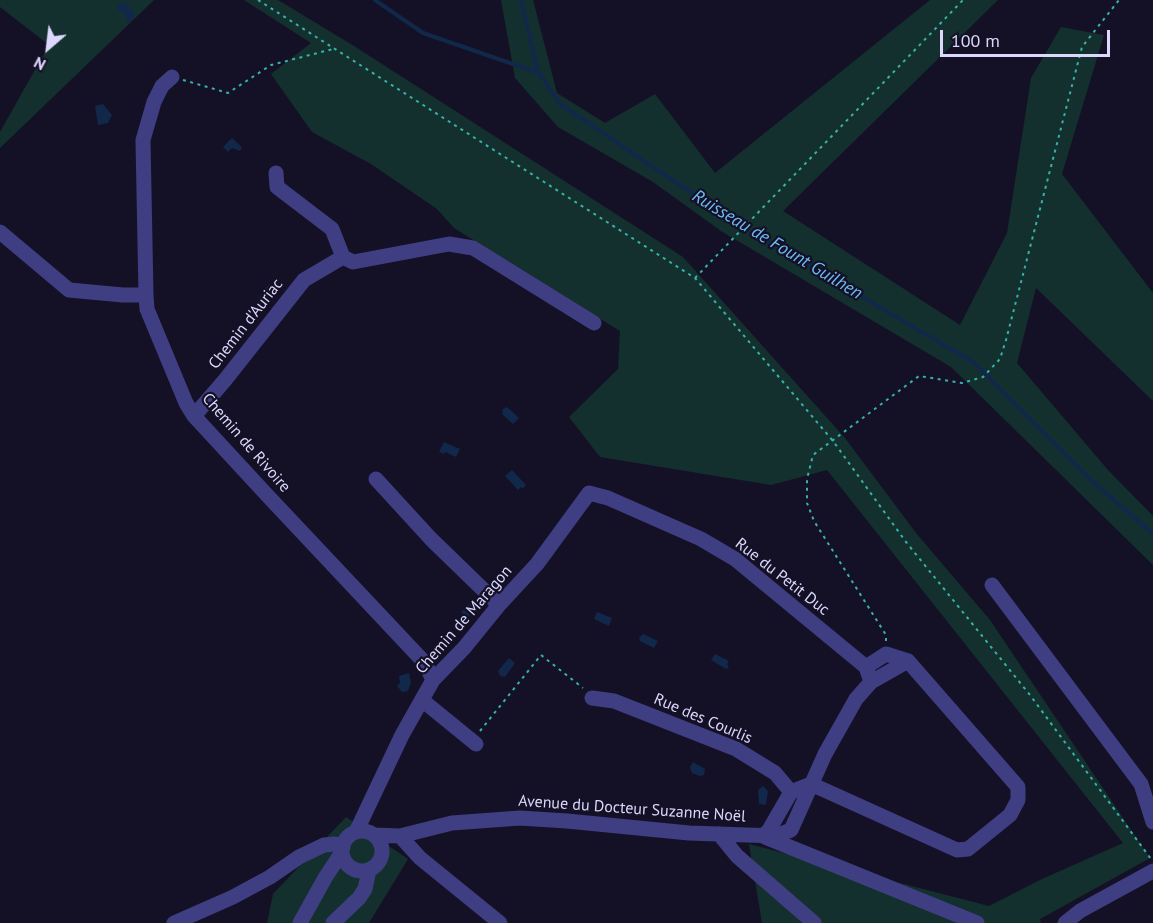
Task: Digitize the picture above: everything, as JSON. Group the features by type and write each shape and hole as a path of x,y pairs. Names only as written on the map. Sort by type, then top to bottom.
{"street":[{"name":"Chemin de Rivoire","path":"172,77 162,86 154,102 143,140 146,295 147,309 186,403 194,416 425,663 433,680"},
{"path":"276,173 277,187 332,229 343,256 353,262 449,244 473,248 594,323"},
{"path":"0,232 69,290 146,295"},
{"name":"Chemin d'Auriac","path":"194,416 304,280 343,256"},
{"path":"376,479 431,539 499,605"},
{"name":"Chemin de Maragon","path":"366,833 366,812 402,735 433,680 537,564 589,493"},
{"name":"Rue du Petit Duc","path":"589,493 608,498 701,540 735,559 868,674"},
{"path":"992,585 1141,784 1153,822"},
{"path":"790,792 811,784 868,674 886,654 908,661 1018,787 1018,800 1010,815 968,849 957,850 811,784"},
{"path":"868,674 908,661"},
{"name":"Rue des Courlis","path":"591,698 614,701 736,749 776,773 790,792"},
{"path":"422,700 474,742"},
{"name":"Avenue du Docteur Suzanne Noël","path":"366,833 396,836 452,822 520,818 567,820 689,833 776,836 791,830 811,784"},
{"name":"Avenue du Docteur Suzanne Noël","path":"763,836 769,830 790,792"},
{"path":"300,923 347,838 366,833 378,840 382,851"},
{"path":"719,834 737,856 814,923"},
{"path":"174,923 233,897 270,877 299,857 324,845 335,844 342,850 350,867 362,871 369,870 378,862 382,851 396,836 500,923"},
{"path":"763,836 977,923"},
{"path":"325,878 350,867"},
{"path":"333,923 359,898 365,889 369,870"},
{"path":"1065,923 1080,911 1153,871"}],"path":[{"path":"258,0 695,278 833,441 906,542 1030,695 1153,861"},
{"path":"695,278 963,0"},
{"path":"886,654 886,635 814,521 807,502 807,479 813,455 919,376 962,383 983,377 1000,359 1082,46 1119,0"},
{"path":"172,77 228,93 271,65 334,49"},
{"path":"474,742 541,656 583,687 591,698"}],"green space":[{"path":"0,0 154,0 0,148 0,132 49,45 0,7"},
{"path":"244,0 278,0 354,46 683,257 845,438 916,533 990,620 1150,858 1040,919 1041,923 762,923 749,844 989,906 1042,879 1123,843 827,470 771,485 600,457 569,417 618,369 620,331 454,228 437,209 371,164 312,132 271,74 311,43"},
{"path":"501,0 533,0 557,93 605,123 655,94 715,173 930,0 998,0 783,211 960,325 1007,233 1031,78 1061,27 1104,35 1062,174 1153,293 1153,401 1036,288 1017,363 1108,470 1153,516 1153,565 951,367 721,231 653,182 558,127 515,78"},
{"path":"346,817 408,859 369,923 267,923 273,894"}],"water":[{"path":"121,3 128,5 134,12 131,21 127,22 125,14 117,10"},
{"path":"103,104 112,115 108,123 98,125 95,106"},
{"path":"232,138 242,147 240,151 232,148 228,152 223,147"},
{"path":"269,284 275,289 264,303 258,299"},
{"path":"507,407 519,418 513,424 502,414 503,409"},
{"path":"444,442 460,449 456,457 439,452"},
{"path":"512,470 526,485 523,488 518,490 505,476"},
{"path":"473,600 478,602 479,607 467,618 461,612"},
{"path":"597,612 612,618 609,626 594,619"},
{"path":"643,634 658,641 654,648 640,641 639,638"},
{"path":"715,654 729,661 727,664 729,668 726,669 711,660"},
{"path":"509,658 515,663 505,677 500,676 498,671"},
{"path":"409,673 411,683 408,691 402,692 397,686 400,683 399,676"},
{"path":"693,762 705,769 704,775 692,773 690,767"},
{"path":"763,786 768,791 766,805 759,804 758,790"}],"waterway":[{"name":"Ruisseau de Fount Guilhen","path":"375,0 423,33 539,73 560,104 741,226 973,362 1092,481 1153,534"},
{"path":"521,0 538,72"}]}
